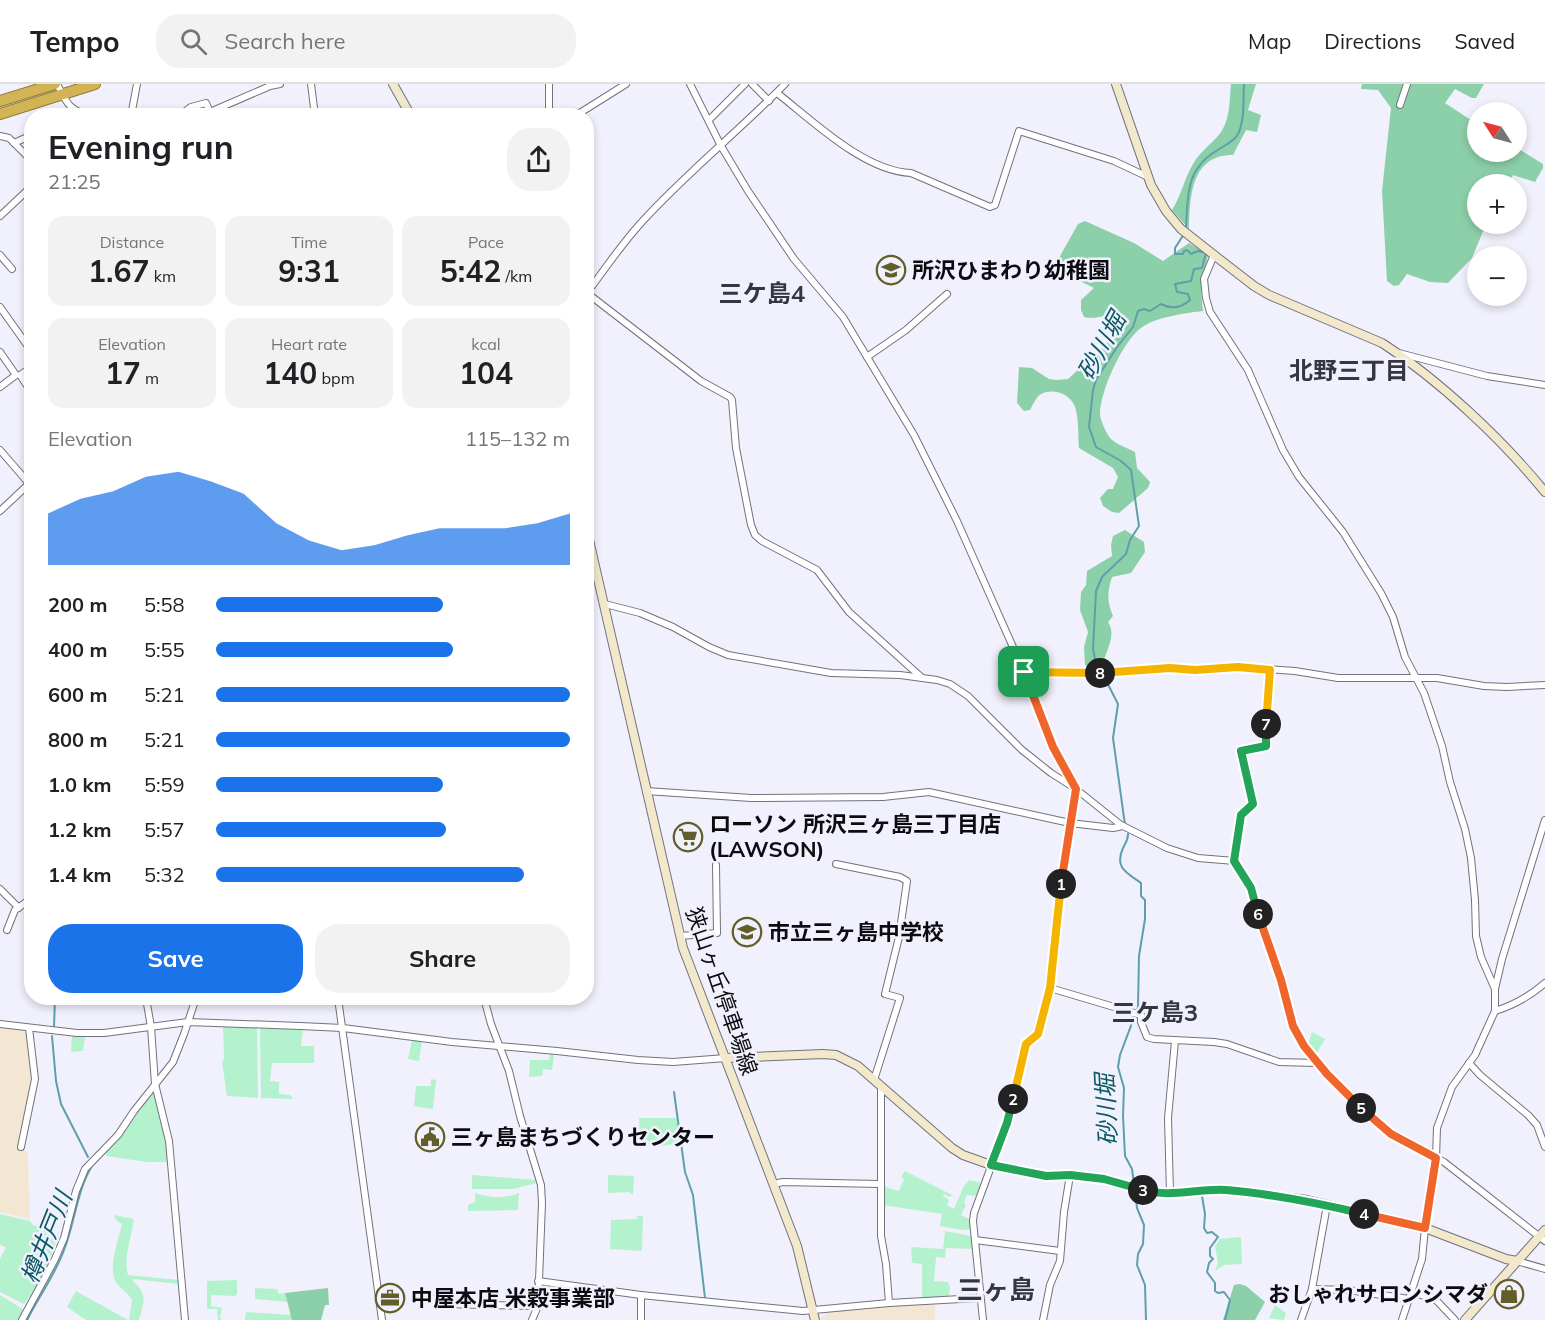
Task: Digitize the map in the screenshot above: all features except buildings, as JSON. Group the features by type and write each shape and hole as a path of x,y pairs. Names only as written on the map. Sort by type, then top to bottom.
{"highway":[{"path":"0,101 58,87 95,84"},
{"path":"0,114 58,87"}],"street":[{"path":"132,108 137,84"},
{"path":"219,108 270,86 280,84"},
{"path":"311,84 313,108"},
{"path":"393,84 406,108"},
{"path":"549,84 549,108"},
{"path":"588,108 626,84"},
{"path":"710,120 745,84"},
{"path":"752,84 769,101"},
{"path":"594,283 638,225 785,84"},
{"path":"1116,84 1148,177 1159,201 1185,231 1254,286 1269,295 1353,330 1395,352 1452,398 1517,458 1545,492"},
{"path":"1400,105 1407,84"},
{"path":"693,85 722,146 769,224 794,259 843,318 937,478 1024,672 1053,747 1076,789 1062,869 1050,988 1038,1034 1026,1044 1007,1123 974,1214 979,1298 983,1320"},
{"path":"58,87 70,108"},
{"path":"777,93 852,151 869,161 897,173 911,173 990,207 995,205 1019,131 1114,161 1148,177"},
{"path":"189,108 206,103 208,108"},
{"path":"0,136 9,138 24,153"},
{"path":"14,143 24,139"},
{"path":"0,216 24,194"},
{"path":"0,255 12,269"},
{"path":"1214,255 1204,279 1210,312 1248,370 1283,450 1299,477 1343,532 1381,593 1393,617 1405,657 1418,679 1442,746 1450,782 1465,829 1471,858 1476,936 1481,957 1495,989"},
{"path":"867,357 906,330 947,294"},
{"path":"594,299 701,381 730,397 740,472 755,535 817,570 849,612 921,677"},
{"path":"0,307 24,341"},
{"path":"0,351 16,375 0,387"},
{"path":"1395,352 1487,376 1545,385"},
{"path":"0,450 24,476"},
{"path":"0,510 24,490"},
{"name":"狭山ヶ丘停車場線","path":"594,561 680,936 797,1246 815,1320"},
{"path":"604,604 651,617 728,655 831,673 921,677 958,688 1022,750 1123,826 1183,855 1234,861"},
{"path":"1024,672 1096,674 1170,668 1195,670 1238,667 1295,671 1338,678 1437,678 1484,686 1545,685"},
{"path":"1270,670 1266,707 1266,746 1241,751 1253,804 1241,815 1234,861 1251,888 1281,980 1293,1026 1317,1063 1377,1123 1391,1134 1464,1176 1543,1236 1517,1261 1465,1320"},
{"path":"646,791 751,798 883,797 929,792 1070,823 1113,828 1123,826"},
{"path":"1402,1320 1422,1259 1436,1158 1437,1128 1456,1080 1469,1064 1495,1011 1495,989 1502,959 1545,820"},
{"path":"836,864 900,876 907,881 899,937 885,994 900,998 874,1080"},
{"path":"680,936 717,933 716,865"},
{"path":"0,889 19,908"},
{"path":"7,930 15,910 24,904"},
{"path":"1495,1011 1528,998 1545,983"},
{"path":"1050,988 1141,1015 1141,1022 1148,1037 1227,1044 1278,1062 1317,1063"},
{"path":"147,1005 155,1084 169,1141 184,1320"},
{"path":"22,1320 54,1261 85,1169 112,1142 173,1062 194,1005"},
{"path":"339,1005 382,1320"},
{"path":"486,1005 509,1071 541,1185 538,1306 532,1320"},
{"path":"0,1024 86,1033 188,1022 343,1028 500,1047 673,1062 836,1055 858,1066 952,1148 963,1155 991,1165 1046,1176 1070,1175 1112,1181 1150,1192 1170,1194 1225,1190 1328,1205 1425,1228 1506,1259 1545,1269"},
{"path":"21,1147 35,1079 29,1028"},
{"path":"1170,1194 1168,1118 1175,1041"},
{"path":"1469,1064 1528,1115 1537,1125 1545,1147"},
{"path":"881,1087 880,1236 886,1263 889,1303"},
{"path":"1043,1320 1048,1294 1060,1261 1070,1175"},
{"path":"773,1184 783,1182 880,1184"},
{"path":"1301,1320 1312,1290 1328,1205"},
{"path":"975,1240 1060,1251"},
{"path":"538,1281 641,1295 813,1310 979,1298"},
{"path":"1312,1290 1348,1290 1436,1300 1455,1320"},
{"path":"641,1295 641,1320"},
{"path":"434,1299 441,1304 538,1306"}],"shaded area":[{"path":"0,1027 24,1030 27,1034 32,1082 17,1149 26,1151 28,1156 30,1219 0,1212"},
{"path":"935,1303 935,1320 821,1320 821,1317 826,1316 825,1310"}],"green space":[{"path":"1231,84 1256,84 1248,110 1261,115 1257,132 1246,130 1233,155 1219,157 1209,162 1201,170 1192,191 1189,229 1172,210 1195,160 1225,125 1229,112"},
{"path":"1362,84 1484,84 1476,98 1455,89 1445,103 1467,117 1467,162 1527,162 1527,154 1543,164 1535,182 1527,179 1527,174 1467,174 1467,234 1482,234 1477,246 1467,246 1467,263 1448,283 1430,282 1407,274 1399,285 1394,286 1387,281 1382,191 1391,108 1378,90 1361,89"},
{"path":"1085,221 1134,243 1163,261 1189,243 1208,255 1201,292 1203,311 1162,318 1141,328 1134,334 1120,355 1108,380 1101,404 1101,420 1113,441 1135,452 1137,468 1150,482 1148,488 1119,513 1112,512 1103,506 1100,498 1108,489 1113,489 1118,477 1113,468 1079,448 1077,414 1072,401 1060,393 1045,392 1039,395 1030,410 1024,411 1017,403 1019,367 1032,368 1049,379 1068,379 1110,340 1125,320 1120,313 1084,317 1081,300 1094,288 1064,273 1059,258 1078,224"},
{"path":"1125,530 1144,542 1145,552 1131,573 1112,577 1108,597 1113,616 1108,622 1111,628 1111,640 1102,670 1085,665 1084,647 1088,632 1080,610 1081,592 1086,585 1087,571 1112,556 1113,536"},
{"path":"223,1025 257,1027 258,1098 227,1096 222,1062 224,1059"},
{"path":"262,1027 303,1029 301,1046 314,1046 314,1063 272,1063 270,1081 279,1082 279,1094 290,1095 293,1099 261,1098 260,1029"},
{"path":"1312,1032 1325,1039 1316,1055 1308,1045"},
{"path":"72,1035 85,1036 83,1051 71,1052"},
{"path":"412,1040 422,1041 419,1061 408,1059"},
{"path":"550,1053 554,1055 552,1070 543,1069 542,1076 529,1077 530,1060 549,1060"},
{"path":"431,1079 436,1080 433,1109 414,1106 416,1086 431,1086"},
{"path":"152,1093 155,1094 165,1134 169,1162 147,1162 106,1156 106,1152 118,1140"},
{"path":"639,1118 677,1118 681,1143 655,1147 655,1144 640,1143"},
{"path":"905,1171 952,1195 950,1197 944,1194 943,1196 949,1200 947,1205 954,1209 969,1180 979,1182 981,1186 978,1196 967,1195 964,1202 966,1205 961,1215 971,1220 971,1229 940,1226 942,1214 882,1205 882,1184 899,1191 904,1179 901,1177"},
{"path":"472,1175 536,1180 537,1183 513,1189 472,1189"},
{"path":"608,1175 634,1176 633,1195 629,1192 608,1193"},
{"path":"475,1193 497,1197 519,1193 518,1210 468,1211 468,1205 475,1202"},
{"path":"0,1214 30,1221 33,1225 56,1233 58,1237 41,1280 24,1304 0,1292 0,1259 6,1247 0,1245"},
{"path":"114,1215 134,1219 127,1254 128,1275 179,1280 179,1284 133,1279 144,1299 139,1320 129,1320 132,1300 114,1276 113,1262 122,1224 116,1220"},
{"path":"637,1216 643,1216 642,1251 610,1249 611,1220 637,1219"},
{"path":"945,1231 971,1236 973,1249 946,1248 945,1258 936,1257 934,1281 948,1282 949,1298 922,1299 922,1264 912,1263 911,1247 943,1249"},
{"path":"1241,1237 1242,1264 1224,1265 1215,1271 1218,1263 1215,1246 1220,1239"},
{"path":"237,1280 235,1296 211,1295 211,1306 222,1308 220,1318 222,1320 218,1320 217,1309 207,1309 207,1281"},
{"path":"1234,1285 1246,1286 1265,1302 1255,1320 1223,1320"},
{"path":"255,1288 277,1289 279,1294 285,1293 288,1302 255,1299"},
{"path":"328,1288 329,1305 325,1305 321,1320 292,1320 285,1293"},
{"path":"76,1291 128,1320 86,1320 67,1307"},
{"path":"0,1295 24,1310 20,1320 0,1320"},
{"path":"1275,1305 1286,1313 1284,1320 1269,1318"},
{"path":"246,1312 292,1315 292,1320 245,1320"}],"waterway":[{"name":"砂川堀","path":"1186,228 1188,195 1193,176 1206,158 1231,142 1238,134 1243,116 1244,84"},
{"name":"砂川堀","path":"1125,825 1113,738 1118,704 1095,659 1093,649 1096,591 1102,577 1126,554 1130,540 1139,526 1131,470 1121,461 1096,447 1089,427 1096,380 1133,327 1138,311 1144,309 1150,311 1161,304 1176,307 1190,300 1188,294 1177,292 1175,284 1191,281 1194,269 1202,268 1206,253 1198,251 1191,254 1187,250 1183,254 1175,254 1175,248 1184,234"},
{"name":"砂川堀","path":"1128,834 1121,855 1121,865 1127,873 1141,883 1141,896 1145,900 1145,919 1139,956 1138,1007 1120,1055 1118,1067 1124,1088 1125,1156 1132,1169 1134,1184"},
{"name":"樽井戸川","path":"54,1027 55,1005"},
{"name":"樽井戸川","path":"52,1036 56,1081 61,1104 88,1157"},
{"path":"674,1092 685,1172 693,1195 705,1298"},
{"name":"樽井戸川","path":"27,1320 60,1259 68,1239 79,1196 92,1166"},
{"name":"砂川堀","path":"1135,1190 1137,1208 1144,1225 1143,1244 1138,1254 1137,1265 1145,1285 1146,1320"},
{"path":"1199,1194 1202,1196 1205,1214 1204,1228 1207,1233 1212,1232 1218,1237 1210,1248 1210,1256 1213,1259 1209,1263 1207,1272 1215,1283 1215,1291 1224,1292 1230,1300 1225,1320"},
{"path":"1166,1196 1184,1197"}],"place":[{"name":"所沢ひまわり幼稚園","path":"891,270"},
{"name":"ローソン 所沢三ヶ島三丁目店 (LAWSON)","path":"688,837"},
{"name":"市立三ヶ島中学校","path":"747,932"},
{"name":"三ヶ島まちづくりセンター","path":"430,1137"},
{"name":"おしゃれサロンシマダ","path":"1509,1294"},
{"name":"中屋本店 米穀事業部","path":"390,1298"}],"district":[{"name":"三ケ島4","path":"762,293"},
{"name":"北野三丁目","path":"1349,370"},
{"name":"三ケ島3","path":"1155,1012"},
{"name":"三ヶ島","path":"996,1289"}],"route":[{"path":"1238,667 1270,670 1266,707 1266,746 1241,751 1253,804 1241,815 1239,841 1234,861 1251,888 1281,980 1293,1026 1304,1046 1327,1074 1377,1123 1391,1134 1436,1158 1425,1228 1307,1200 1225,1190 1165,1194 1104,1179 1070,1175 1046,1176 991,1165 1007,1123 1026,1044 1038,1034 1050,988 1062,869 1076,789 1053,747 1024,672 1109,673 1170,668 1195,670 1238,667"}]}
